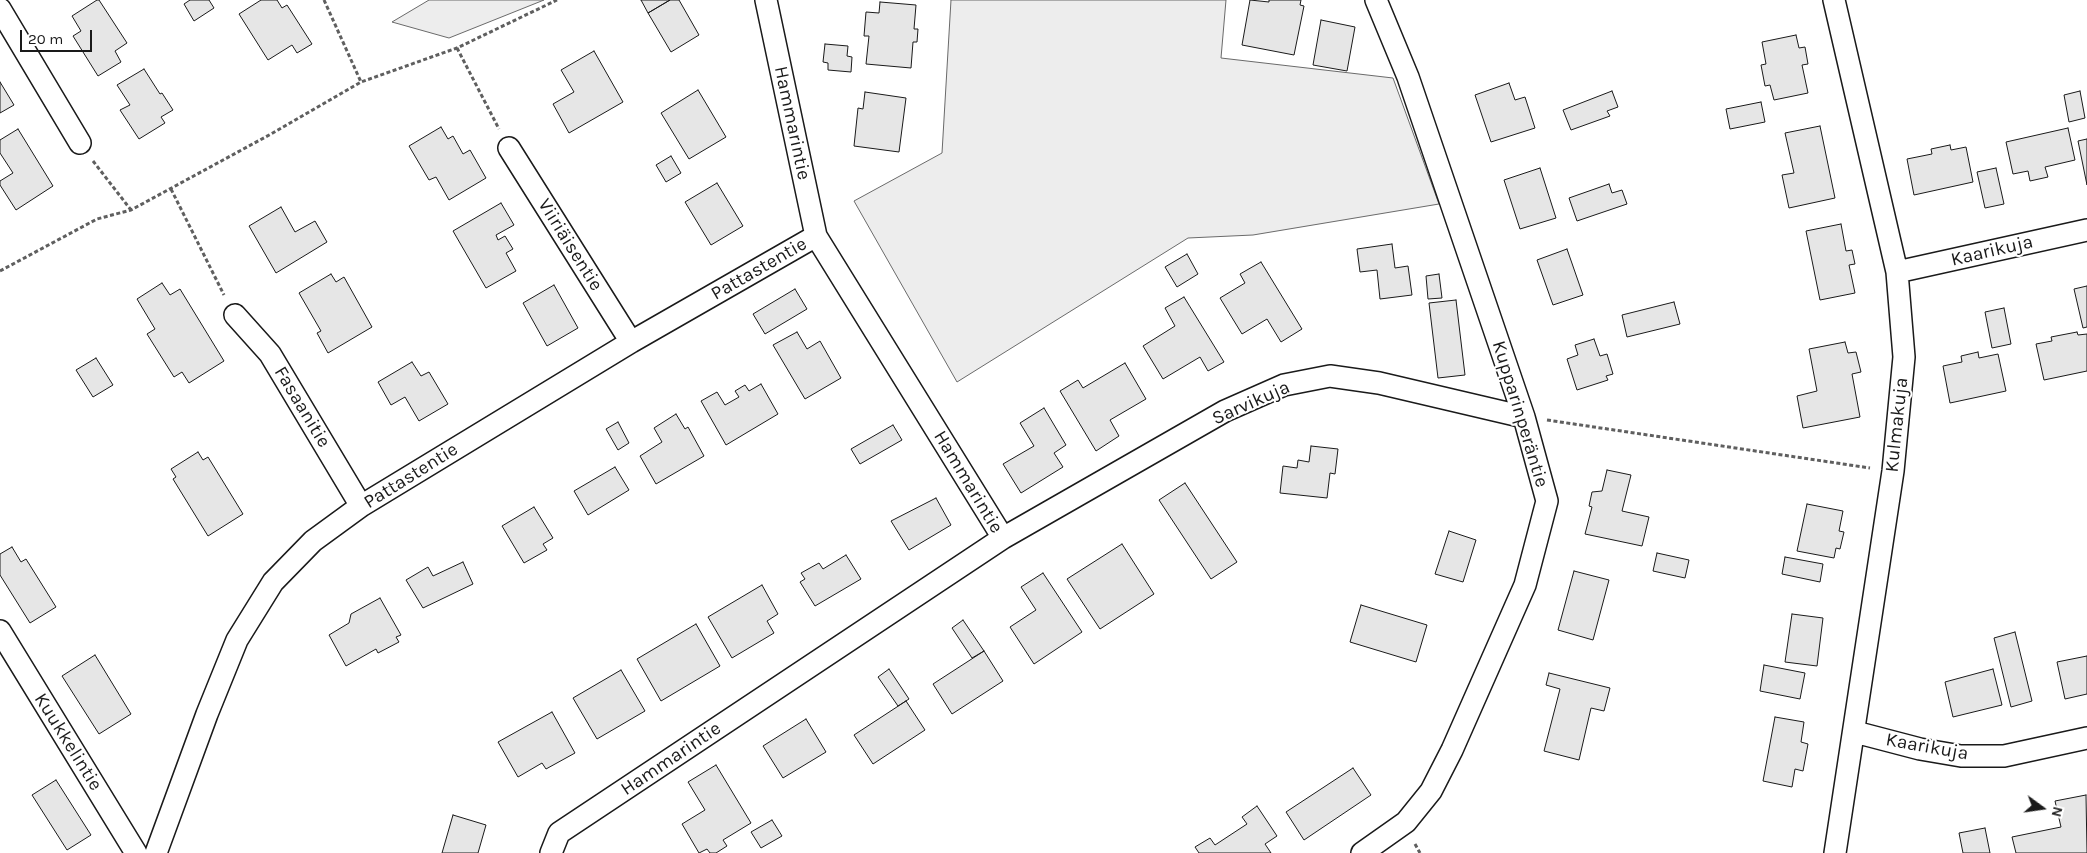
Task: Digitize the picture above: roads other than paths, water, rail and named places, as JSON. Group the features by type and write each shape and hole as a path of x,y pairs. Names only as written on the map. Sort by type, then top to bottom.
{"street":[{"name":"Hammarintie","path":"552,853 559,833 1003,538 816,236 766,0"},
{"name":"Kupparinperäntie","path":"1362,853 1406,822 1431,791 1452,750 1525,585 1547,501 1524,417 1408,77 1376,0"},
{"name":"Kulmakuja","path":"1834,0 1897,272 1904,357 1893,471 1855,732 1835,853"},
{"path":"0,9 80,143"},
{"name":"Viiriäisentie","path":"509,148 631,342"},
{"name":"Kaarikuja","path":"1897,272 2087,230"},
{"name":"Pattastentie","path":"156,853 237,640 273,582 312,541 361,506 631,342 816,236"},
{"name":"Fasaanitie","path":"235,315 270,354 361,506"},
{"name":"Sarvikuja","path":"1003,538 1225,411 1284,385 1330,376 1379,383 1524,417"},
{"name":"Kuukkelintie","path":"0,631 136,853"},
{"name":"Kaarikuja","path":"1855,732 1920,749 1961,756 2004,756 2087,738"}]}
